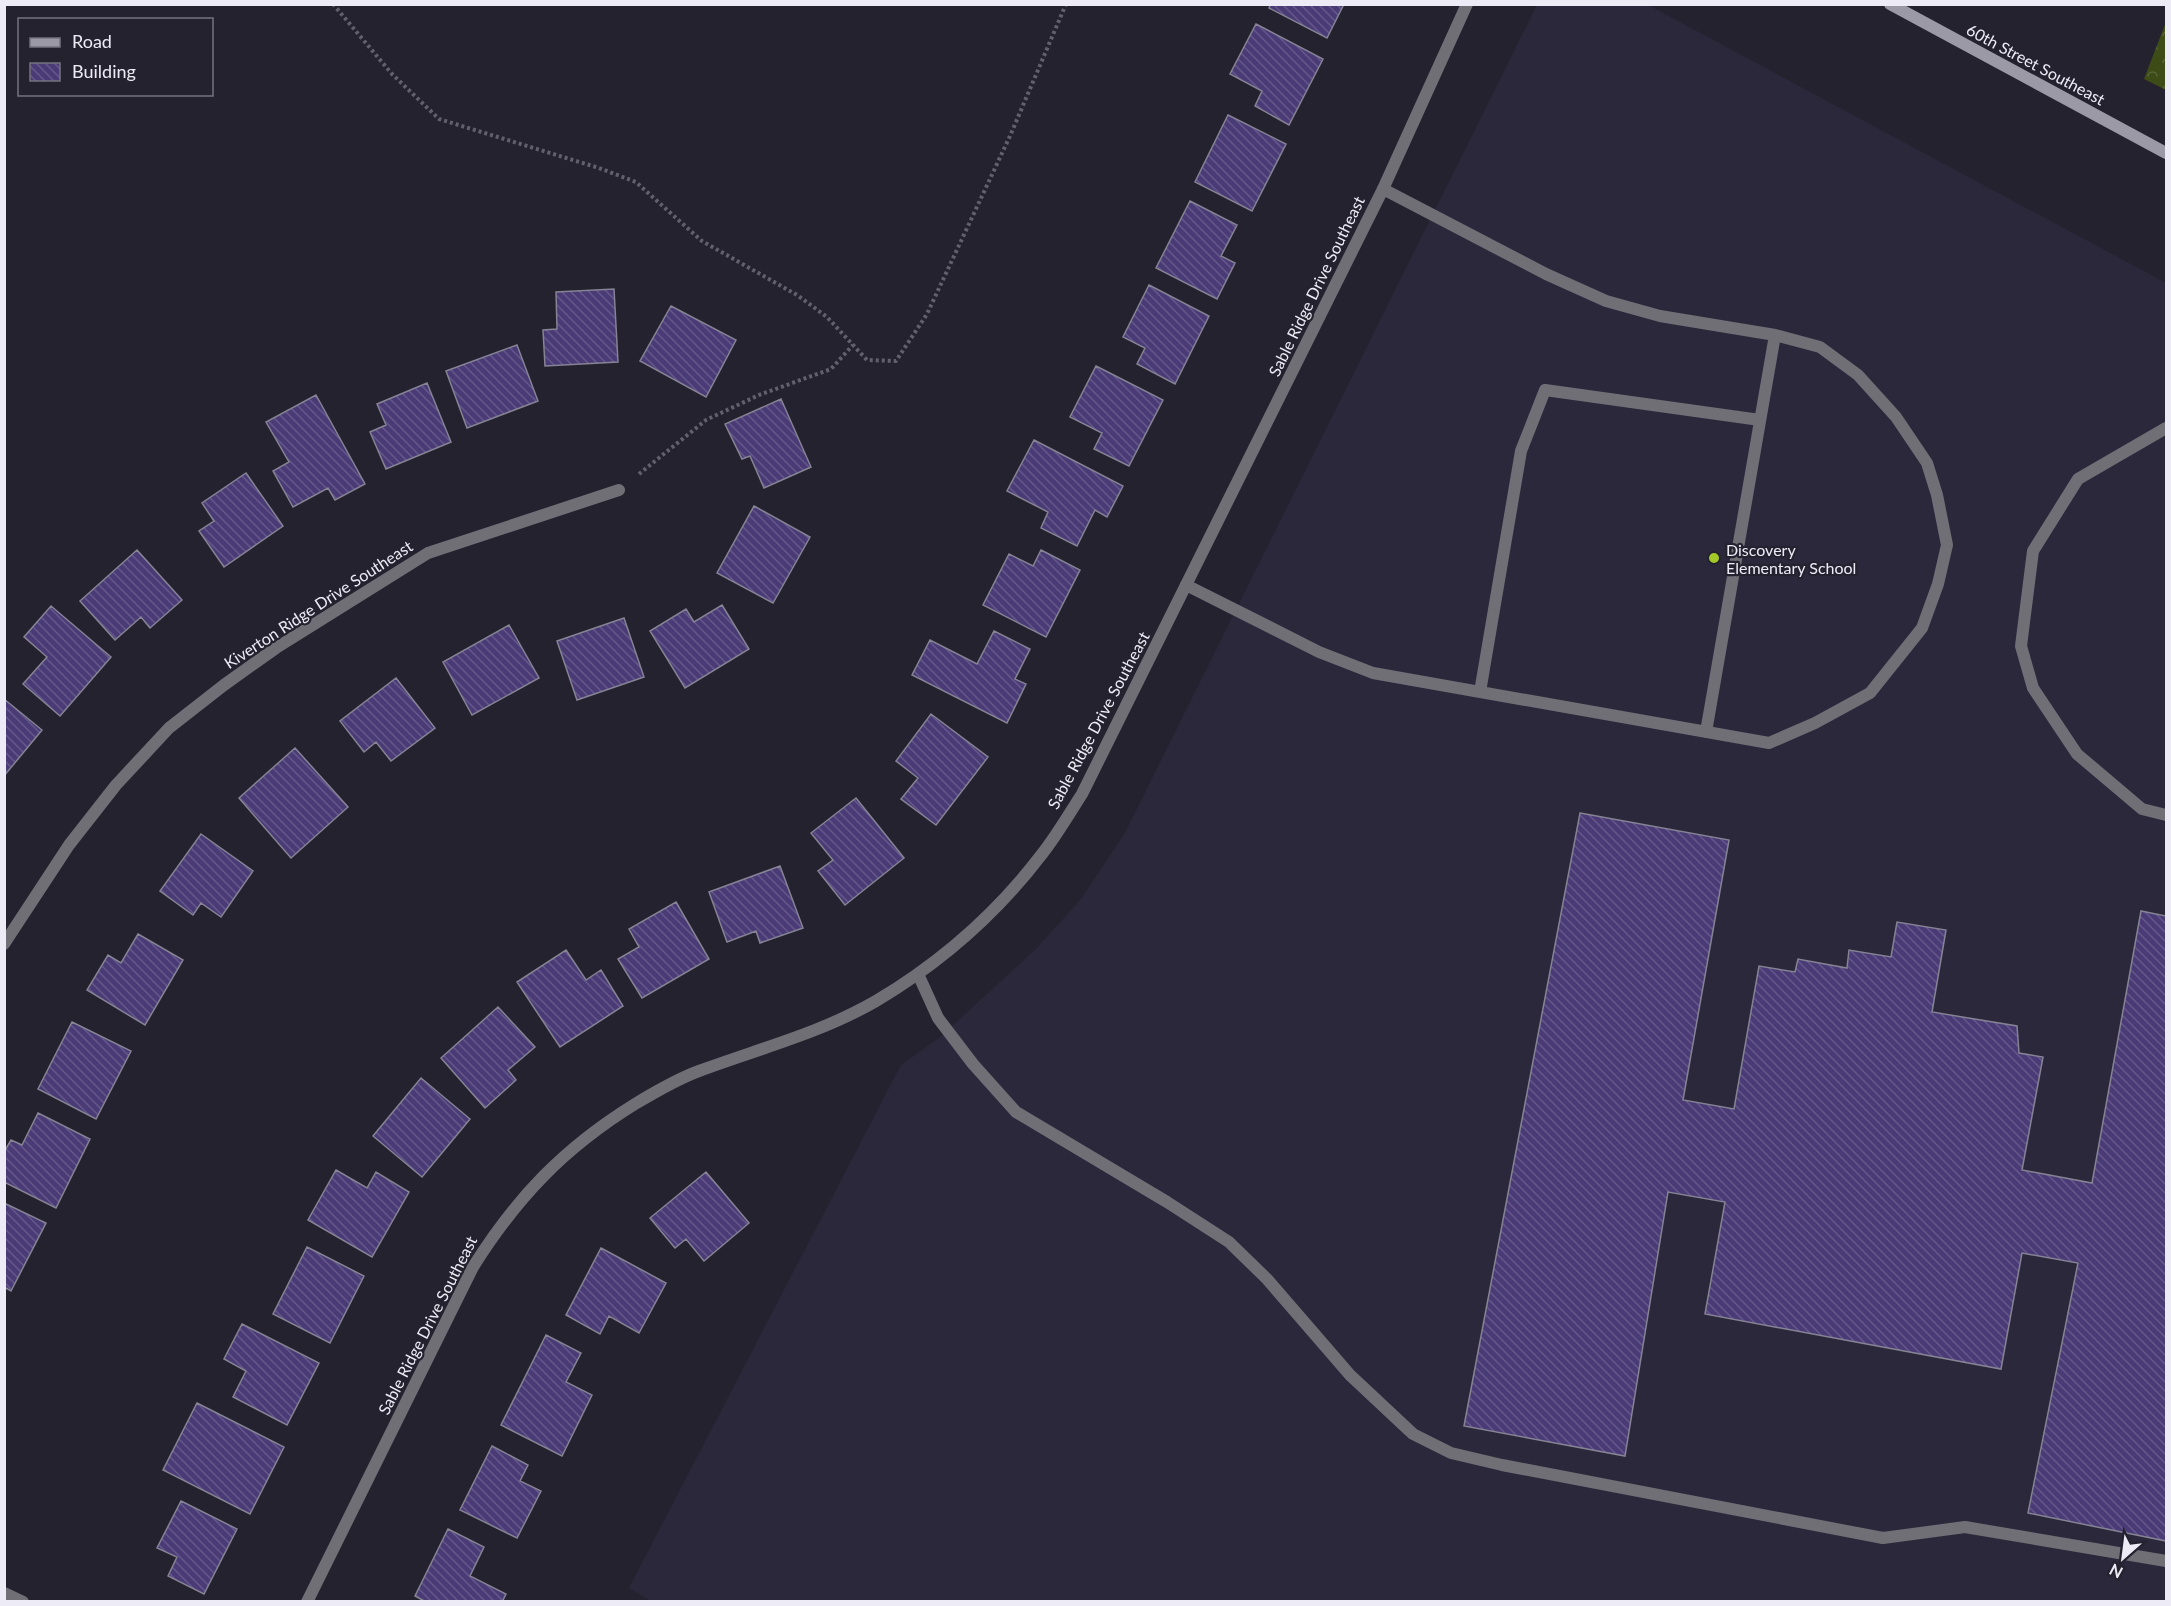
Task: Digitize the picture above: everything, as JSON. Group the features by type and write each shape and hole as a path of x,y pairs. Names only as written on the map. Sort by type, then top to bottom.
{"main road":[{"name":"60th Street Southeast","path":"1890,4 2166,153"}],"street":[{"name":"Sable Ridge Drive Southeast","path":"307,1602 473,1267 495,1231 527,1192 568,1152 605,1123 651,1094 696,1071 820,1028 875,1001 918,974 969,934 1006,898 1043,853 1082,794 1383,189 1467,4"},
{"path":"1186,585 1319,652 1373,673 1769,743 1815,723 1870,693 1922,628 1938,584 1947,545 1937,495 1927,463 1896,417 1858,375 1820,347 1775,335 1660,316 1606,301 1546,274 1383,189"},
{"path":"1706,732 1775,335"},
{"path":"1480,692 1521,451 1545,390 1760,420"},
{"path":"2166,428 2078,479 2033,551 2021,646 2033,688 2078,754 2142,809 2166,815"},
{"name":"Kiverton Ridge Drive Southeast","path":"4,944 69,845 116,785 169,728 224,685 295,636 428,553 620,490"},
{"path":"918,974 938,1018 1016,1112 1167,1202 1229,1242 1267,1279 1350,1376 1385,1410 1413,1434 1451,1453 1502,1466 1883,1538 1965,1527 2166,1561"},
{"path":"4,1593 22,1602"}],"path":[{"path":"333,4 392,74 439,119 599,168 636,182 702,241 797,295 827,317 867,360 896,361 927,314 1010,136 1066,4"},
{"path":"620,490 706,420 759,394 831,369 853,345"}],"shaded area":[{"name":"Discovery Elementary School","path":"1537,5 1648,5 2166,283 2166,1601 653,1602 629,1588 901,1065 939,1038 1036,949 1081,899 1125,833"}],"green space":[{"path":"2166,22 2166,90 2144,79"}],"building":[{"path":"1271,4 1344,4 1327,38 1269,8"},
{"path":"1256,24 1323,59 1289,125 1255,106 1262,91 1230,74"},
{"path":"1228,115 1286,144 1252,211 1195,182"},
{"path":"1190,201 1237,225 1221,256 1235,263 1217,299 1156,268"},
{"path":"1149,285 1209,316 1175,384 1137,364 1145,348 1123,337"},
{"path":"614,289 618,362 545,366 543,330 557,329 556,292"},
{"path":"671,306 736,340 706,397 640,361"},
{"path":"517,345 538,401 467,428 446,371"},
{"path":"1096,366 1163,400 1129,466 1094,449 1102,433 1070,417"},
{"path":"427,383 451,442 386,469 370,432 386,425 377,404"},
{"path":"316,395 365,484 335,500 328,488 293,507 273,471 289,462 266,422"},
{"path":"781,399 811,467 764,488 750,456 742,459 725,424"},
{"path":"1034,440 1123,486 1107,517 1095,510 1077,546 1041,528 1048,512 1007,491"},
{"path":"246,473 283,526 224,567 199,531 214,521 202,503"},
{"path":"754,506 810,537 773,603 717,573"},
{"path":"137,550 182,600 150,628 141,617 115,640 80,601"},
{"path":"1041,550 1080,570 1046,637 983,605 1009,554 1033,566"},
{"path":"722,605 749,649 685,688 650,631 686,609 694,622"},
{"path":"51,606 111,657 60,716 23,684 47,657 24,637"},
{"path":"624,618 644,677 577,700 557,641"},
{"path":"509,625 539,678 472,715 443,662"},
{"path":"994,631 1030,649 1015,679 1026,684 1007,723 912,675 930,640 977,664"},
{"path":"396,678 435,728 391,761 376,742 364,752 340,721"},
{"path":"4,699 42,730 4,776"},
{"path":"931,714 988,757 936,825 901,799 918,778 896,761"},
{"path":"295,748 348,807 291,858 239,798"},
{"path":"856,798 904,858 845,905 818,871 833,860 811,833"},
{"path":"1580,813 1729,840 1683,1100 1734,1109 1759,966 1795,972 1798,959 1847,968 1849,950 1891,957 1897,922 1946,930 1932,1012 2017,1026 2019,1053 2043,1057 2022,1170 2092,1183 2141,911 2166,916 2166,1541 2028,1513 2078,1263 2022,1253 2001,1369 1705,1314 1725,1202 1668,1192 1625,1456 1464,1426"},
{"path":"201,834 253,871 221,917 201,903 193,915 160,891"},
{"path":"780,866 803,928 760,943 756,931 727,942 709,892"},
{"path":"676,902 709,959 642,998 618,959 639,947 629,929"},
{"path":"138,934 183,960 145,1025 87,990 108,955 121,963"},
{"path":"566,950 586,980 601,970 623,1006 560,1047 517,982"},
{"path":"498,1007 535,1047 508,1070 516,1080 485,1108 441,1058"},
{"path":"72,1022 131,1051 96,1119 38,1089"},
{"path":"421,1078 470,1119 422,1177 373,1136"},
{"path":"38,1113 90,1139 56,1208 4,1182 4,1152 11,1140 22,1145"},
{"path":"336,1170 367,1188 376,1172 409,1192 372,1257 308,1220"},
{"path":"706,1172 749,1223 704,1261 686,1239 675,1248 650,1218"},
{"path":"4,1203 46,1223 11,1291 4,1287"},
{"path":"307,1247 364,1276 330,1343 273,1314"},
{"path":"601,1248 666,1283 639,1333 609,1316 600,1334 566,1315"},
{"path":"242,1324 319,1363 287,1425 233,1397 246,1371 224,1359"},
{"path":"546,1335 581,1353 566,1382 592,1395 562,1456 501,1425"},
{"path":"197,1403 284,1447 250,1514 163,1470"},
{"path":"492,1446 528,1465 520,1481 541,1491 517,1538 460,1510"},
{"path":"181,1501 237,1529 204,1594 168,1576 177,1557 157,1548"},
{"path":"448,1529 484,1547 470,1576 506,1594 502,1602 426,1602 415,1596"}],"place":[{"name":"Discovery Elementary School","path":"1714,558"}]}
